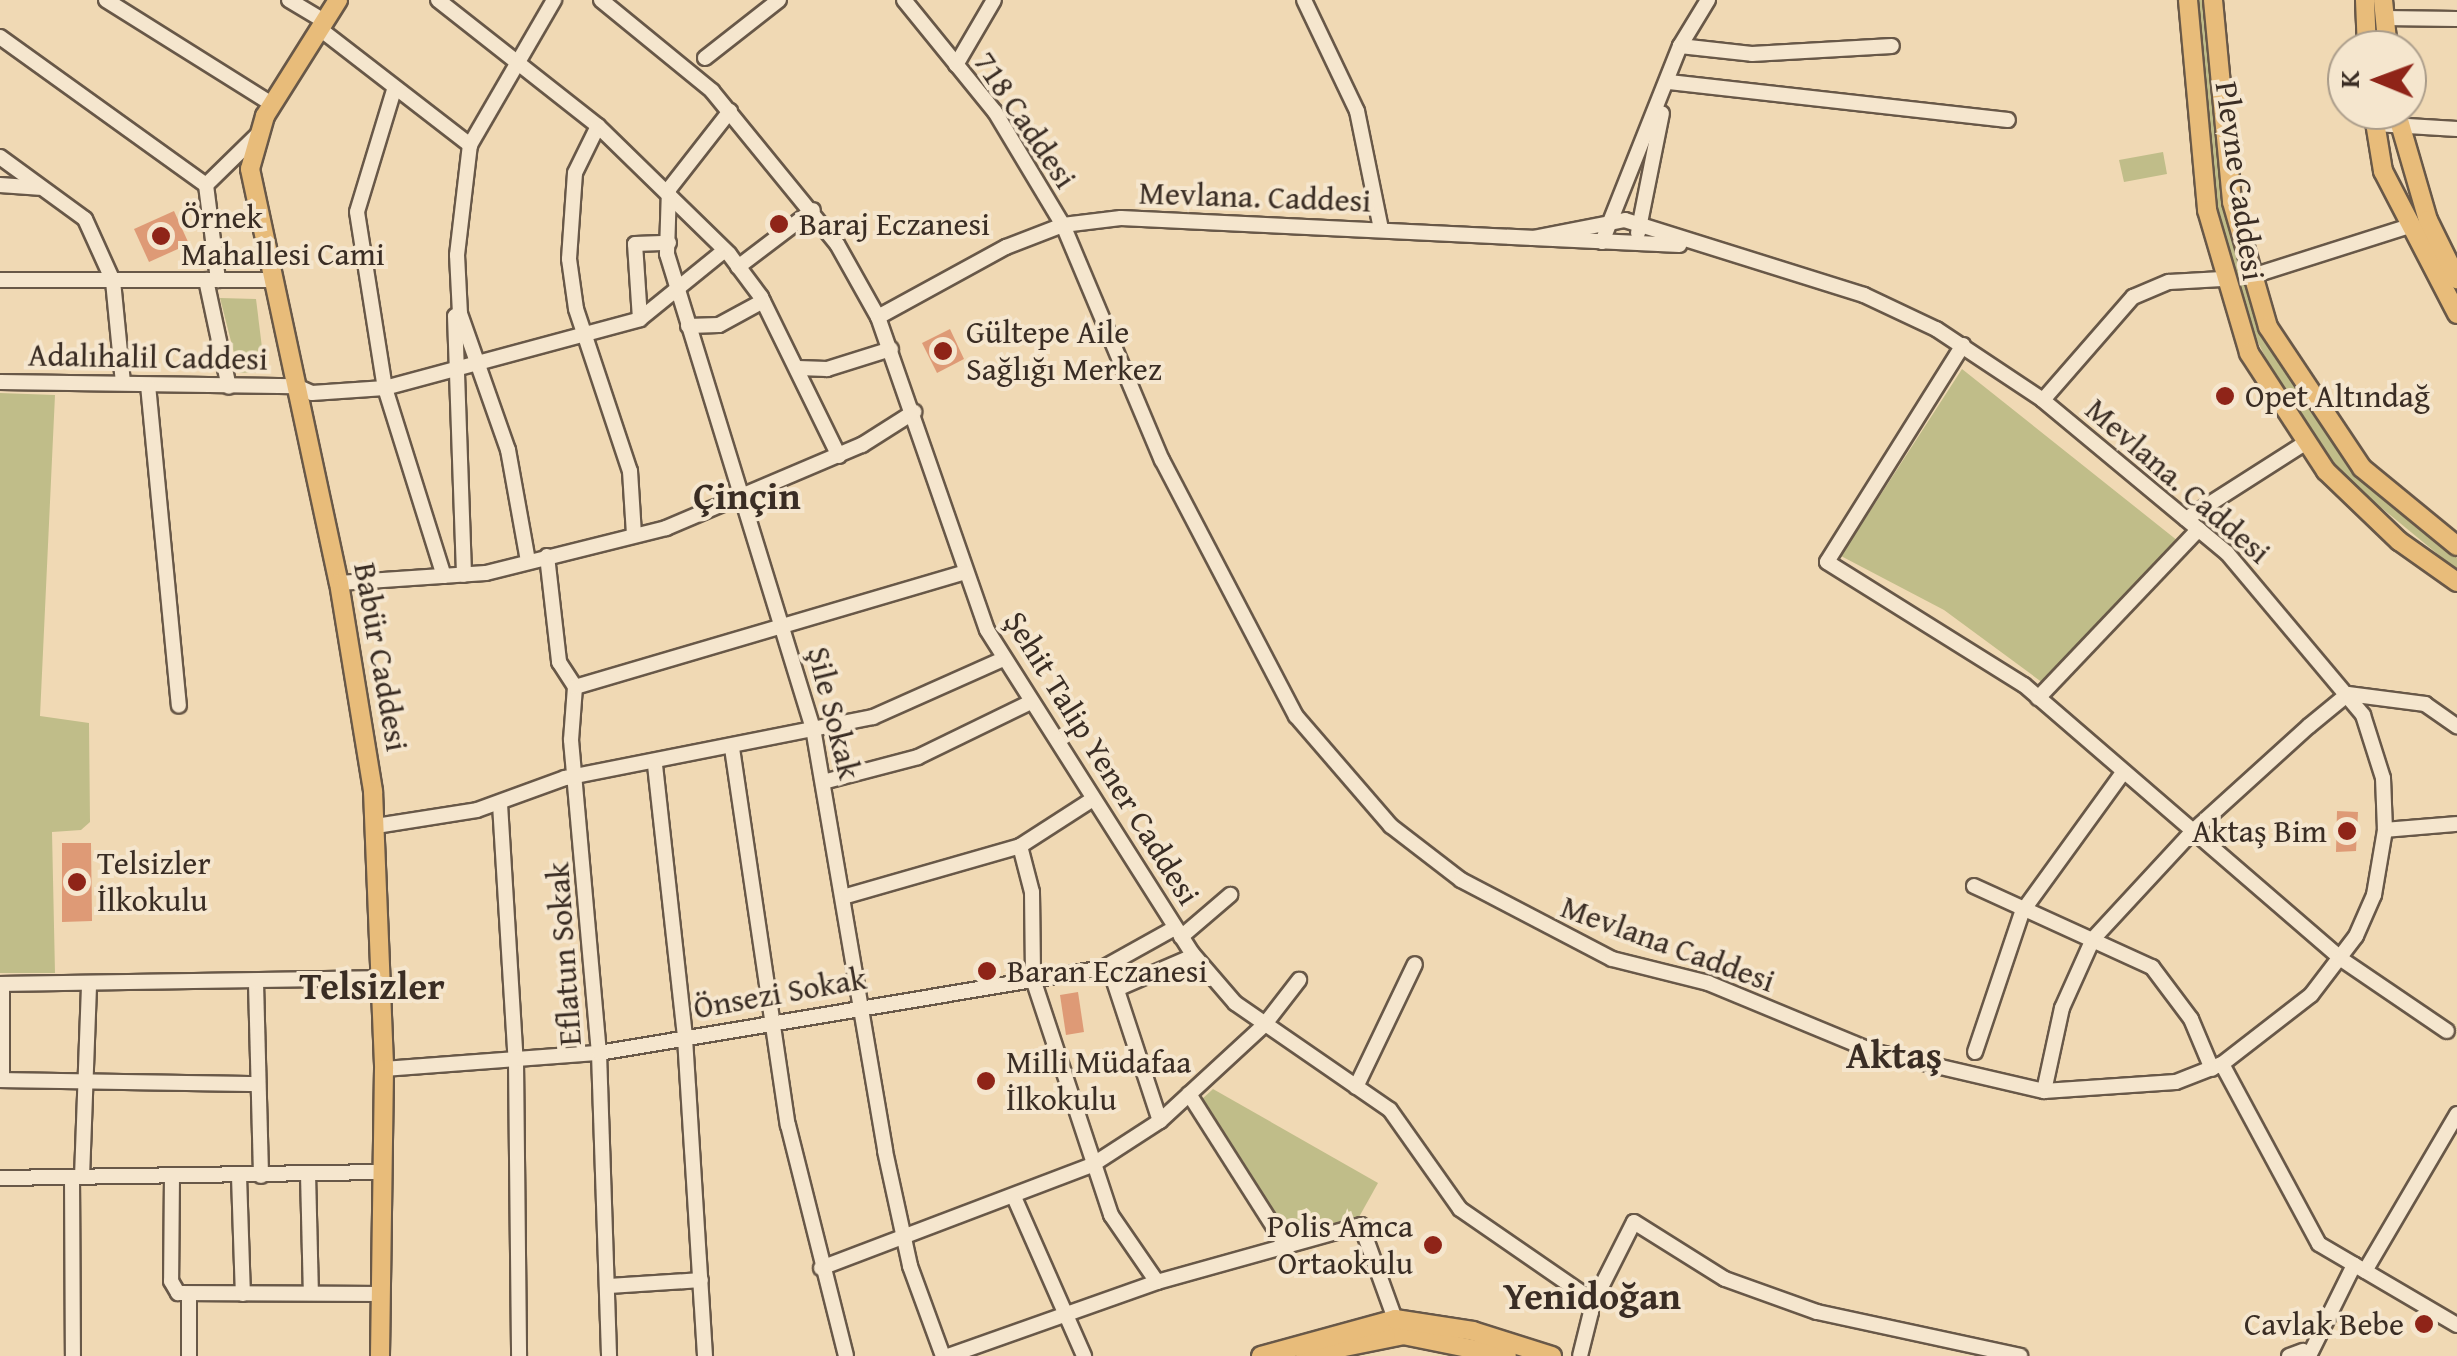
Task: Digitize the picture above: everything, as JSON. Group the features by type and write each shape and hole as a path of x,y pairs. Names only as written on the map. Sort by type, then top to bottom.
{"main road":[{"name":"Babür Caddesi","path":"338,0 272,104 258,134 250,179 339,583 376,826 384,1069 380,1356"},
{"name":"Plevne Caddesi","path":"2188,0 2201,159 2222,279 2249,352 2304,443 2376,520 2457,582"},
{"name":"Plevne Caddesi","path":"2214,0 2232,202 2249,276 2268,327 2338,440 2387,493 2457,546"},
{"path":"2365,0 2366,30"},
{"path":"2376,130 2382,171 2407,227 2457,314"},
{"path":"2401,130 2457,279"},
{"path":"1261,1356 1394,1319 1459,1328 1552,1356"},
{"path":"1300,1356 1429,1336 1508,1356"}],"street":[{"path":"106,0 272,104"},
{"path":"290,0 394,90 470,145"},
{"path":"438,0 598,126 669,189 725,250 763,302 839,456"},
{"path":"464,574 456,371 470,145 512,61 554,0"},
{"name":"Şehit Talip Yener Caddesi","path":"601,0 730,111 813,210 878,317 914,412 965,572 1003,659 1194,956 1265,1024 1406,1126 1460,1210 1586,1296 1591,1306"},
{"path":"705,58 779,0"},
{"name":"718 Caddesi","path":"904,0 995,112 1062,225"},
{"path":"956,66 994,0"},
{"path":"1304,0 1357,111 1381,230"},
{"path":"1602,242 1680,46 1708,0"},
{"path":"2384,9 2457,19"},
{"path":"0,37 206,186"},
{"path":"1680,46 1752,54 1892,46"},
{"path":"1666,89 2008,120"},
{"path":"1638,243 1666,89"},
{"path":"394,90 357,212 385,388 444,576"},
{"path":"669,189 730,111"},
{"path":"2427,124 2457,129"},
{"path":"598,126 576,173 569,259 584,330 630,470 634,534"},
{"path":"229,388 212,280 206,186 258,134"},
{"path":"0,157 85,220 113,281 123,383"},
{"path":"0,186 42,188"},
{"name":"Şile Sokak","path":"669,189 668,243 674,292 746,498 813,728 846,896 858,1008 904,1238 946,1356"},
{"path":"738,267 813,210"},
{"name":"Mevlana. Caddesi","path":"878,317 961,266 1062,225 1182,216 1690,245"},
{"name":"Mevlana. Caddesi","path":"1533,238 1611,218 1639,224 1690,245 1864,295 1963,344 2043,400 2193,524 2348,694 2378,755 2386,830 2374,896 2341,959 2293,1012 2217,1066"},
{"name":"Mevlana Caddesi","path":"1062,225 1122,374 1253,646 1310,737 1391,826 1471,886 1578,946 1708,983 1872,1051 2044,1091 2148,1089 2217,1066"},
{"path":"2249,276 2407,227"},
{"path":"640,319 635,244 668,243"},
{"path":"640,319 725,250"},
{"path":"2043,400 2133,297 2169,282 2222,279"},
{"path":"0,280 272,280"},
{"path":"459,291 475,367 508,450 528,561"},
{"path":"688,326 719,326 763,302"},
{"name":"Adalıhalil Caddesi","path":"0,382 296,386 312,393 385,388 475,367 584,330 640,319"},
{"path":"1963,344 1827,562 2038,698 2341,959 2447,1030"},
{"path":"798,368 864,358 891,349"},
{"path":"148,384 178,706"},
{"path":"339,583 464,574 634,534 746,498 839,456 914,412"},
{"path":"2038,698 2193,524 2304,443"},
{"name":"Eflatun Sokak","path":"547,556 559,662 575,687 598,1053 610,1356"},
{"path":"575,687 965,572"},
{"path":"376,826 500,804 578,775 655,765 902,707 1003,659"},
{"path":"2044,1091 2062,1008 2093,939 2192,832 2348,694 2425,704 2457,726"},
{"path":"823,782 918,757 1031,702"},
{"path":"732,748 775,1024 821,1268 846,1356"},
{"path":"655,765 685,1038 705,1356"},
{"path":"1975,1052 2022,912 2122,774"},
{"path":"846,896 1020,846 1093,800"},
{"path":"500,804 516,1062 518,1356"},
{"path":"2386,830 2457,824"},
{"path":"1020,846 1032,892 1033,979 1110,1215 1157,1282"},
{"path":"1974,886 2022,912 2152,967 2191,1019 2318,1244 2457,1325"},
{"name":"Önsezi Sokak","path":"384,1069 598,1053 1110,966 1178,932 1230,895"},
{"path":"1119,988 1194,956"},
{"path":"1356,1087 1415,964"},
{"path":"1110,966 1160,1121"},
{"path":"258,1084 86,1078 1,1080 1,984 256,983 382,978"},
{"path":"821,1268 1092,1166 1160,1121 1265,1024 1299,980"},
{"path":"73,1356 77,1177 89,983"},
{"path":"256,983 261,1176"},
{"path":"1189,1094 1286,1246"},
{"path":"2300,1354 2457,1114"},
{"path":"0,1178 383,1172"},
{"path":"308,1174 311,1293"},
{"path":"172,1176 172,1286 189,1294 382,1294"},
{"path":"239,1176 243,1294"},
{"path":"1014,1197 1084,1356"},
{"path":"1580,1356 1591,1306 1634,1222 1725,1279 1817,1312 2020,1356"},
{"path":"946,1356 1157,1282 1360,1225 1394,1319"},
{"path":"609,1286 700,1280"},
{"path":"189,1294 189,1356"}],"shaded area":[{"path":"2197,0 2204,0 2227,221 2264,338 2349,469 2457,558 2457,570 2344,477 2278,382 2245,317 2217,211"},
{"path":"2163,152 2167,174 2124,182 2119,160"},
{"path":"220,298 256,299 265,372 239,373"},
{"path":"1962,369 2178,541 2043,683 1944,610 1841,556"},
{"path":"0,393 55,395 40,716 89,723 90,822 81,830 52,832 55,973 0,973"},
{"path":"1213,1089 1378,1183 1359,1217 1288,1237 1201,1100"}],"building":[{"name":"Örnek Mahallesi Cami","path":"174,211 189,244 149,262 134,229"},
{"name":"Gültepe Aile Sağlığı Merkez","path":"950,329 964,359 937,373 922,343"},
{"name":"Aktaş Bim","path":"2337,811 2358,812 2356,851 2336,852"},
{"name":"Telsizler İlkokulu","path":"62,843 91,843 92,921 62,922"},
{"path":"1078,992 1084,1032 1066,1035 1060,995"}],"place":[{"name":"Baraj Eczanesi","path":"779,224"},
{"name":"Örnek Mahallesi Cami","path":"161,236"},
{"name":"Gültepe Aile Sağlığı Merkez","path":"943,351"},
{"name":"Opet Altındağ","path":"2225,396"},
{"name":"Aktaş Bim","path":"2347,831"},
{"name":"Telsizler İlkokulu","path":"77,882"},
{"name":"Baran Eczanesi","path":"987,971"},
{"name":"Milli Müdafaa İlkokulu","path":"986,1081"},
{"name":"Polis Amca Ortaokulu","path":"1433,1245"},
{"name":"Cavlak Bebe","path":"2424,1324"}],"district":[{"name":"Çinçin","path":"747,496"},
{"name":"Telsizler","path":"372,986"},
{"name":"Aktaş","path":"1894,1055"},
{"name":"Yenidoğan","path":"1592,1296"}]}
